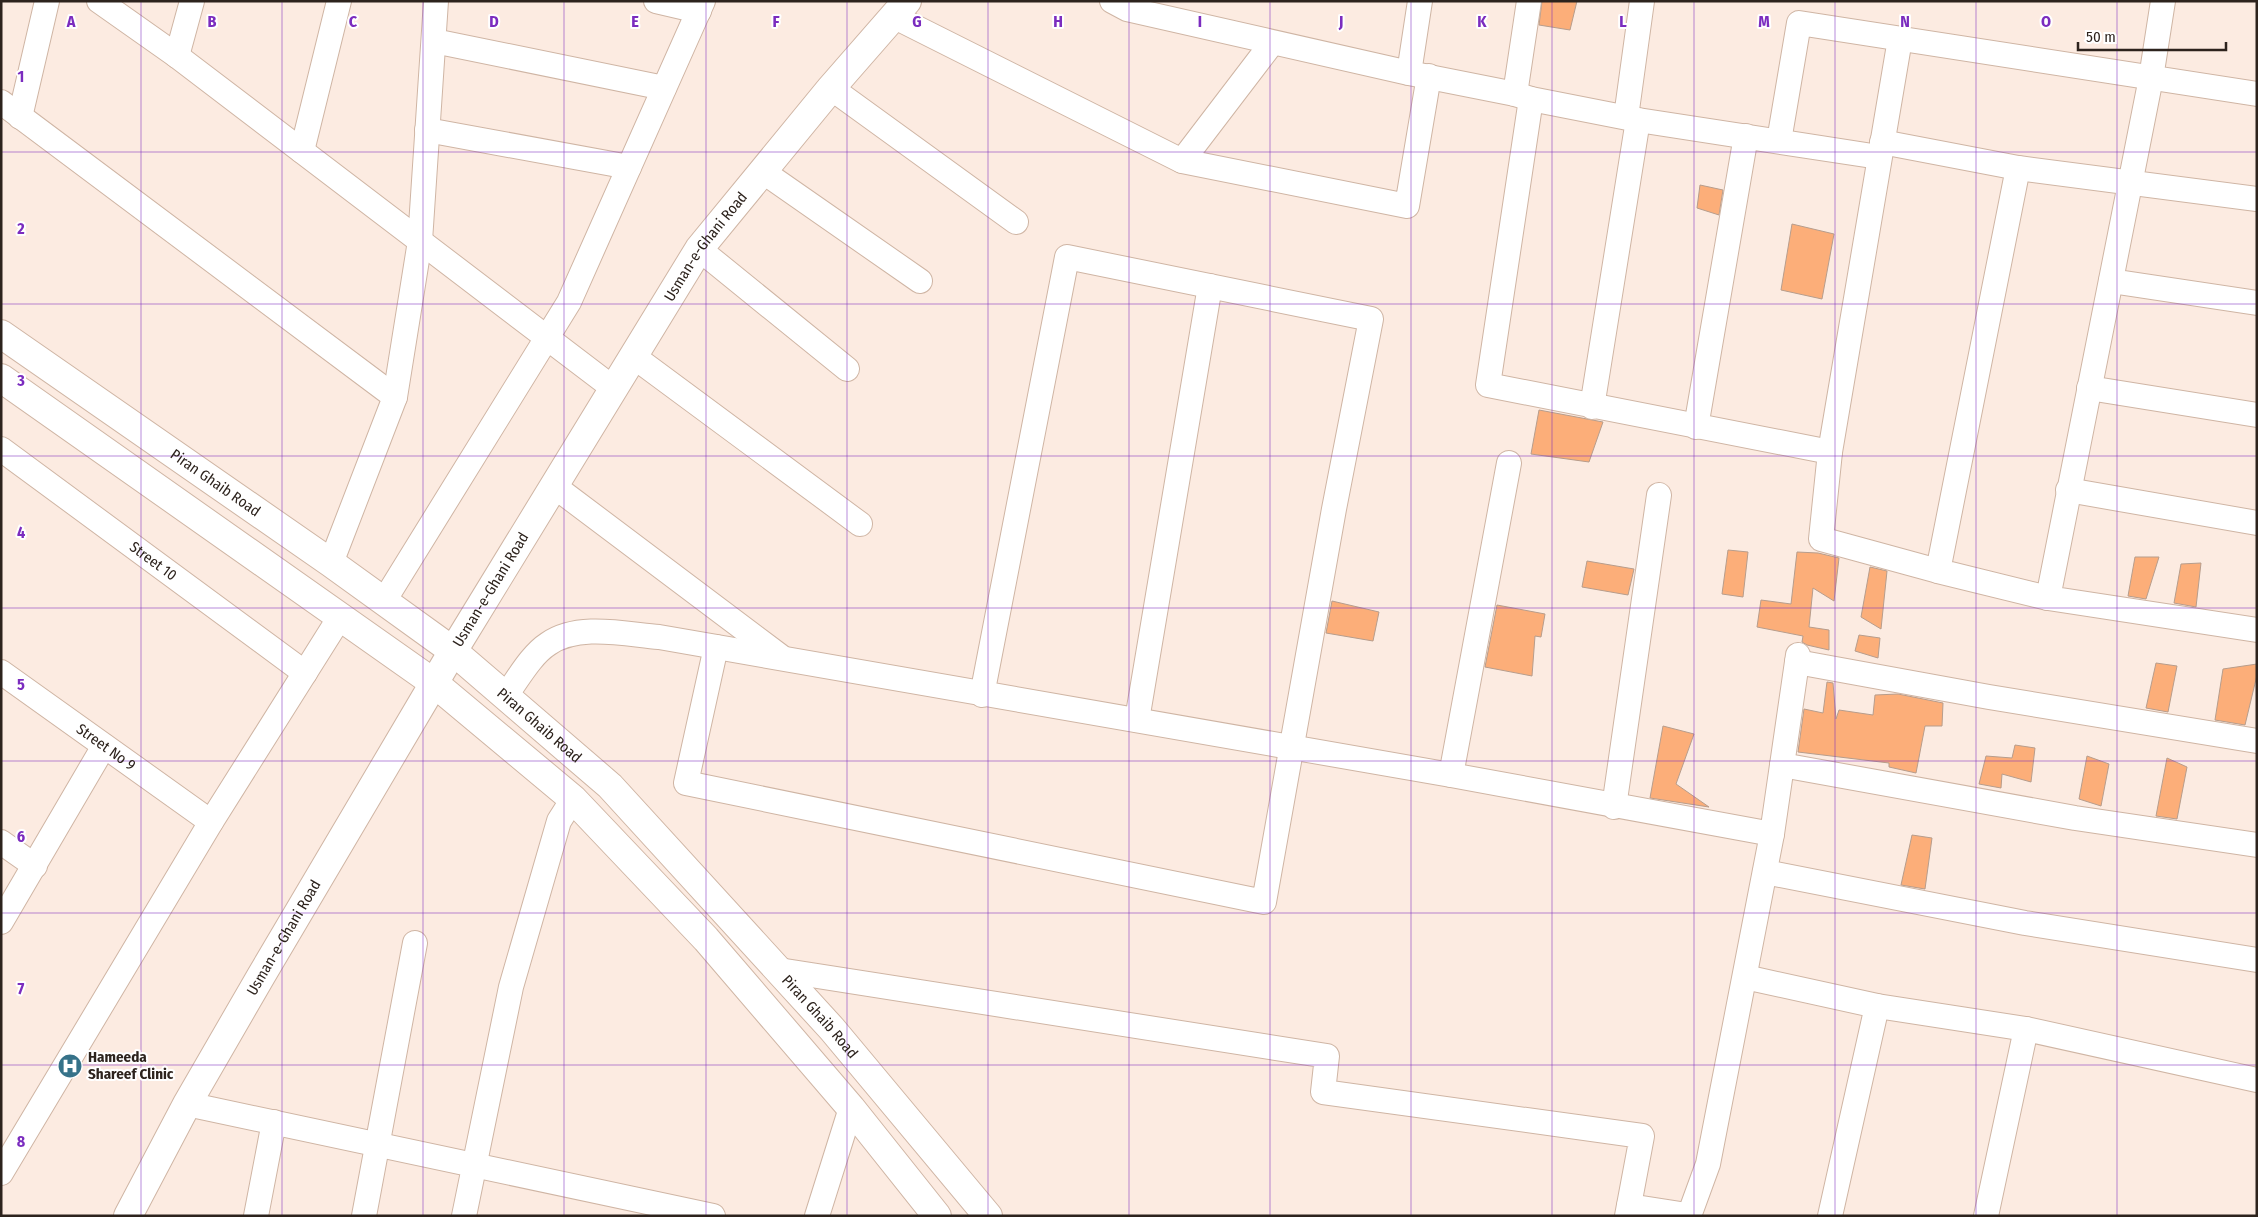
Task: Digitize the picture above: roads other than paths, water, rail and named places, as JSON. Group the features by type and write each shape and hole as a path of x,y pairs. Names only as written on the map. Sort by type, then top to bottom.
{"main road":[{"name":"Usman-e-Ghani Road","path":"128,1216 187,1104 434,683 699,249 831,88 900,9"},
{"name":"Piran Ghaib Road","path":"1,334 331,563 453,651 610,786 780,970 988,1216"},
{"path":"1,378 434,683 573,799 706,939 850,1108 937,1216"}],"street":[{"path":"20,117 47,1"},
{"path":"99,1 177,56 613,388"},
{"path":"177,56 192,1"},
{"path":"302,151 339,1"},
{"path":"331,563 395,397 420,241 436,1"},
{"path":"384,601 546,336 569,302 701,6 656,1"},
{"path":"1112,1 1127,9 1272,43 1632,118 1779,141 1881,149 2130,184 2257,199"},
{"path":"900,9 1182,161 1407,206 1419,75 1420,1"},
{"path":"1529,1 1523,96 1488,385 1830,452"},
{"path":"1592,406 1632,118 1642,1"},
{"path":"2048,598 2151,78 2163,1"},
{"path":"1779,141 1799,23 2257,94"},
{"path":"1900,39 1830,452 1821,539 1938,571 2048,598 2257,630"},
{"path":"434,41 664,88"},
{"path":"1182,161 1272,43"},
{"path":"831,88 1016,222"},
{"path":"1,102 395,397"},
{"path":"428,130 629,168"},
{"path":"1696,427 1746,136"},
{"path":"1938,571 2018,168"},
{"path":"762,172 920,280"},
{"path":"699,249 847,369"},
{"path":"716,647 686,783 1264,902 1371,319 1067,257 982,695"},
{"path":"2111,281 2257,303"},
{"path":"1137,720 1210,286"},
{"path":"633,356 860,524"},
{"path":"2089,388 2257,415"},
{"name":"Street 10","path":"1,449 305,673"},
{"path":"1451,775 1509,463"},
{"path":"554,486 784,659"},
{"path":"2068,490 2257,523"},
{"path":"1614,806 1658,495"},
{"path":"1,1173 211,822 340,617"},
{"path":"506,695 547,644 563,635 598,631 659,637 982,695 1451,775 1772,834"},
{"path":"780,970 1327,1056 1323,1092 1642,1136 1628,1211 1688,1216 1708,1164 1745,977 1772,834 1798,658 1989,697 2257,740"},
{"name":"Street No 9","path":"1,672 211,822"},
{"path":"1,922 104,746"},
{"path":"1782,764 2075,818 2257,845"},
{"path":"464,1216 511,987 559,821 573,799"},
{"path":"1,842 35,866"},
{"path":"1765,872 2025,923 2257,960"},
{"path":"364,1216 415,943"},
{"path":"1745,977 1877,1006 2026,1029 2257,1080"},
{"path":"1830,1216 1877,1006"},
{"path":"1986,1216 2026,1029"},
{"path":"187,1104 713,1216"},
{"path":"817,1216 850,1108"},
{"path":"256,1216 274,1122"}],"place":[{"name":"Hameeda Shareef Clinic","path":"70,1066"}]}
